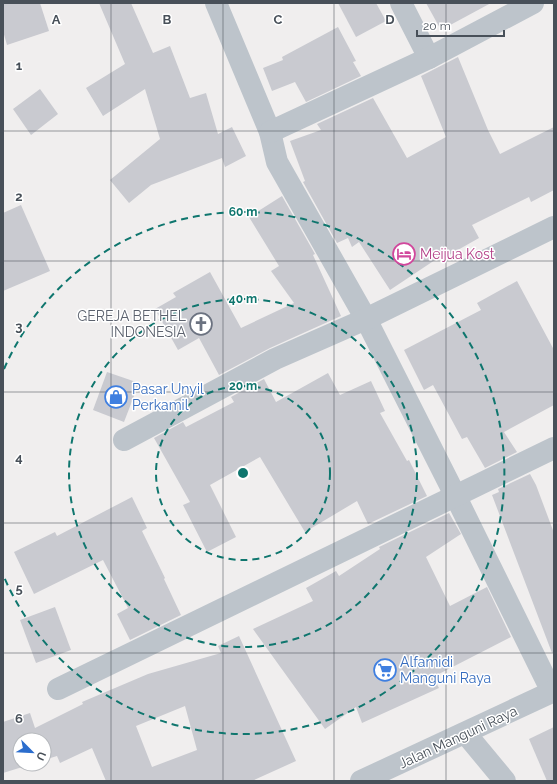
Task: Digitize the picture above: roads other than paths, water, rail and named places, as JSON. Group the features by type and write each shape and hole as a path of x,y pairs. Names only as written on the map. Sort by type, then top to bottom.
{"street":[{"path":"216,3 270,132 277,162 366,319 553,692"},
{"path":"401,3 429,58"},
{"path":"270,132 429,58 533,3"},
{"path":"124,440 275,359 366,319 554,227"},
{"path":"58,689 554,448"},
{"name":"Jalan Manguni Raya","path":"361,781 466,734 553,692"},
{"path":"466,734 505,781"}],"place":[{"name":"Meijua Kost","path":"404,254"},
{"name":"GEREJA BETHEL INDONESIA","path":"201,324"},
{"name":"Pasar Unyil Perkamil","path":"116,397"},
{"name":"Alfamidi Manguni Raya","path":"385,670"}]}
